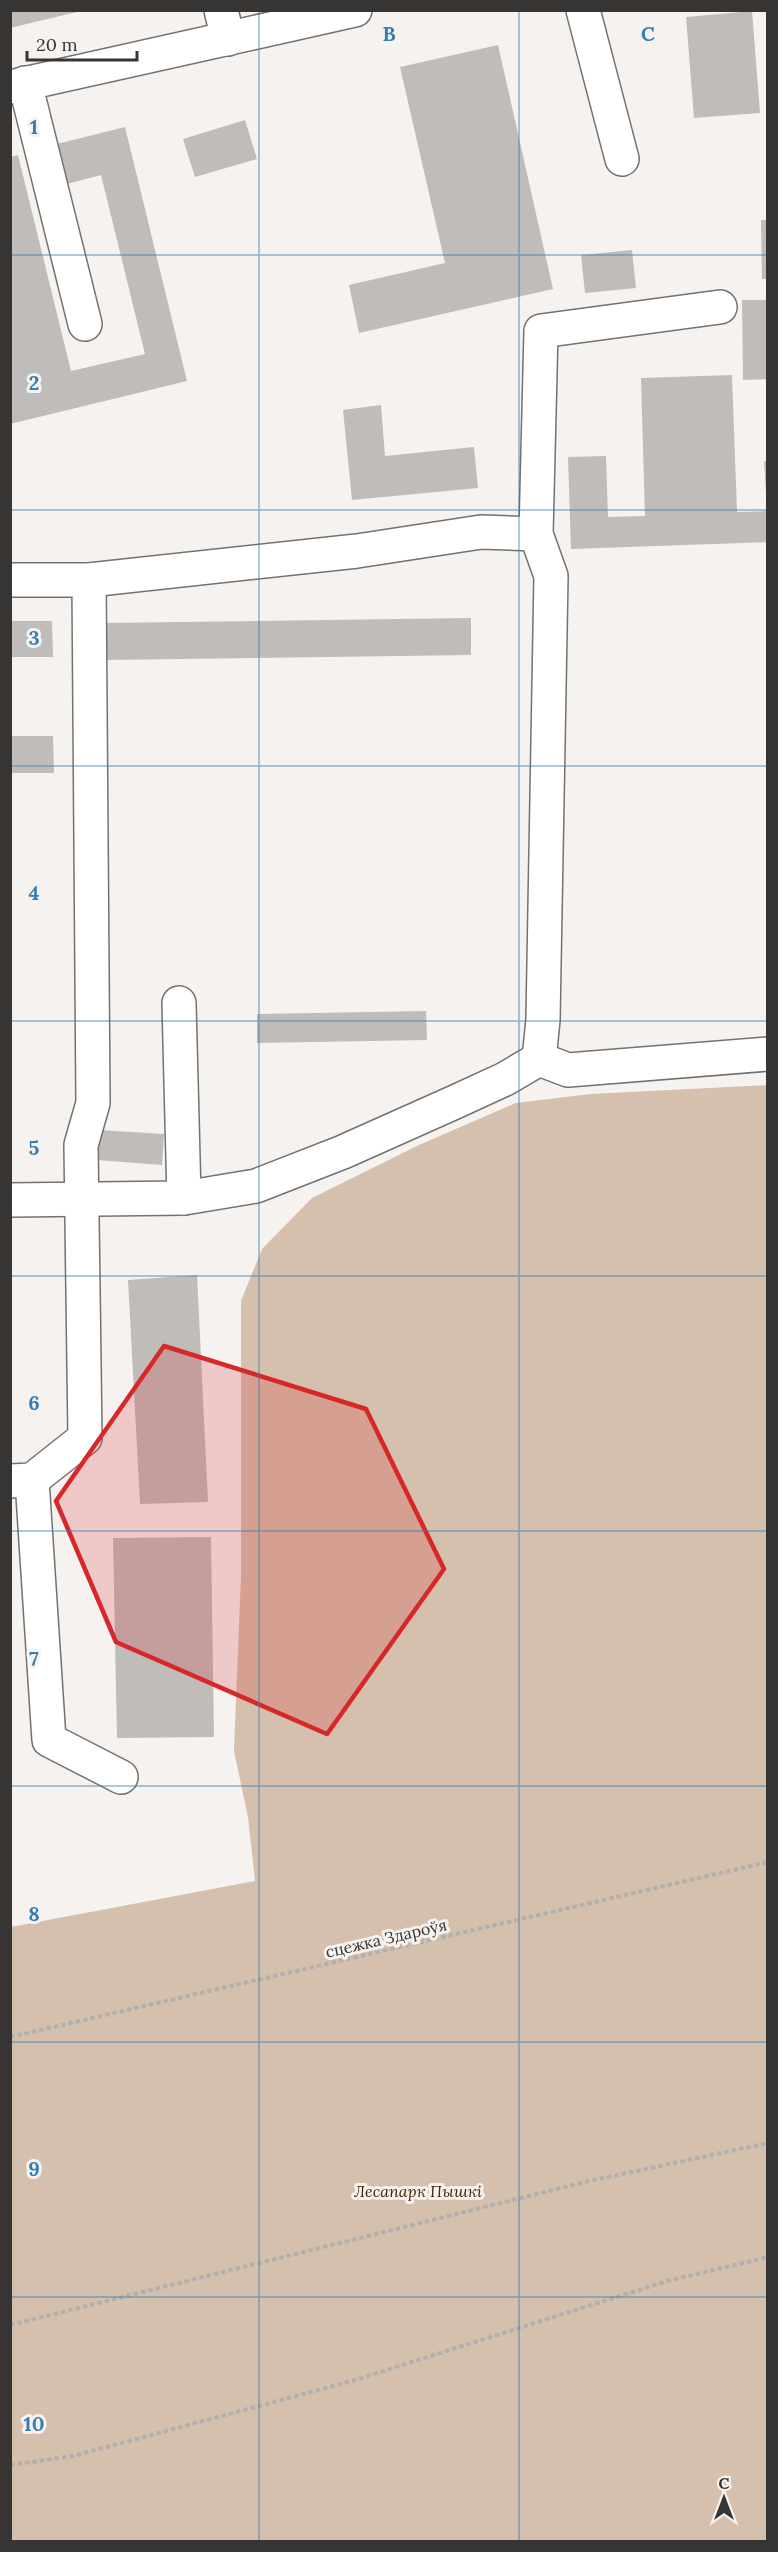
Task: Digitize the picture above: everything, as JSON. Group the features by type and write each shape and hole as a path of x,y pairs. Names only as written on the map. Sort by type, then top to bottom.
{"street":[{"path":"85,324 18,85 225,25 355,10"},
{"path":"583,10 622,159"},
{"path":"539,1059 543,1008 551,576 536,534 541,331 720,307"},
{"path":"10,580 88,580 357,551 481,532 536,534"},
{"path":"88,580 93,1103 81,1145 85,1438 21,1481 49,1740 121,1777"},
{"path":"179,1003 183,1198"},
{"path":"10,1200 183,1198 256,1186 485,1088 539,1059 568,1070 768,1054"}],"path":[{"name":"сцежка Здароўя","path":"10,2037 768,1862"},
{"path":"10,2325 589,2181 768,2142"},
{"path":"10,2465 73,2456 352,2381 667,2281 768,2257"}],"highlighted area":[{"path":"164,1346 366,1409 444,1569 327,1734 116,1642 56,1501"}],"green space":[{"name":"Лесапарк Пышкі","path":"767,1085 767,2541 11,2541 11,1927 255,1881 248,1817 234,1751 241,1575 241,1301 262,1249 312,1198 419,1145 516,1103 591,1094"}],"building":[{"path":"10,10 81,10 81,11 10,28"},
{"path":"752,11 760,113 694,118 686,17"},
{"path":"498,45 553,289 359,333 349,285 445,263 400,67"},
{"path":"245,120 257,159 195,177 183,139"},
{"path":"125,127 187,381 10,424 10,157 18,155 71,371 145,354 101,175 63,185 53,145"},
{"path":"761,220 768,220 768,279 762,279"},
{"path":"632,250 636,288 585,293 581,255"},
{"path":"742,300 768,300 768,379 743,380"},
{"path":"732,375 737,512 768,511 768,542 571,549 568,457 606,456 608,517 645,516 641,378"},
{"path":"381,405 385,456 474,447 478,488 352,500 343,410"},
{"path":"764,461 768,461 768,494 766,494"},
{"path":"471,618 471,655 105,660 104,623"},
{"path":"10,621 52,621 53,657 10,657"},
{"path":"10,736 53,736 54,773 10,773"},
{"path":"426,1011 427,1040 257,1043 257,1014"},
{"path":"99,1130 164,1134 162,1165 97,1160"},
{"path":"197,1275 208,1502 140,1504 128,1280"},
{"path":"211,1537 214,1737 117,1738 113,1538"}]}
